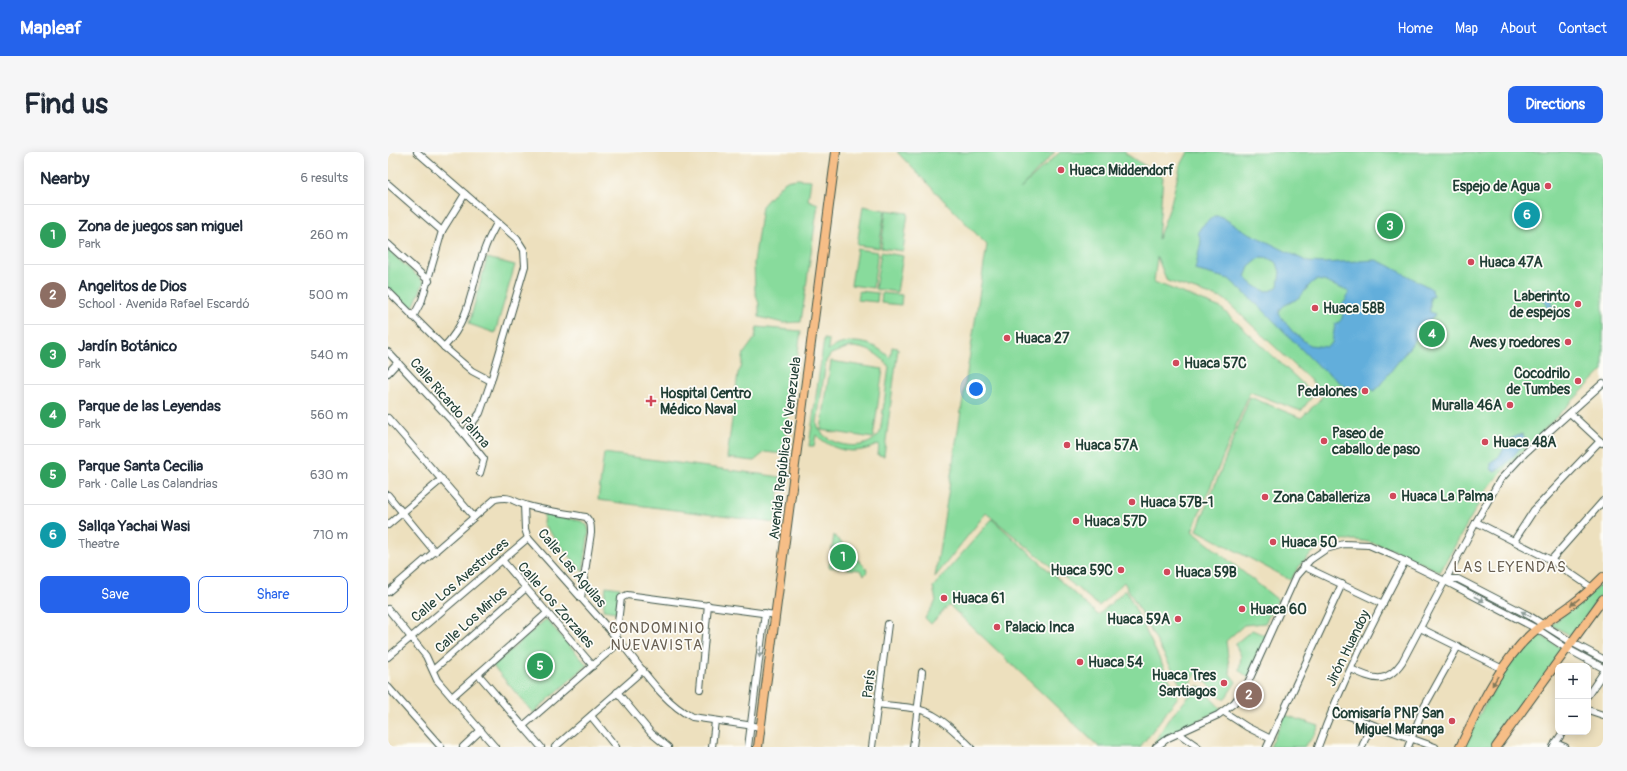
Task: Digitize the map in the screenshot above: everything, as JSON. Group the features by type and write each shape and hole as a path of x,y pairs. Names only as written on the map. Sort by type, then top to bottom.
{"main road":[{"name":"Avenida República de Venezuela","path":"758,747 836,152"},
{"path":"1460,747 1480,708 1503,669 1519,646 1537,629 1572,605 1603,577"},
{"path":"1496,747 1603,599"}],"street":[{"path":"417,152 516,239 524,250 525,266 491,381 480,413 464,434"},
{"path":"388,184 442,231"},
{"path":"413,317 422,300 442,231 465,194"},
{"path":"444,347 455,335 463,321 485,248 497,223"},
{"path":"388,244 428,280"},
{"path":"388,291 444,347 472,371 491,381"},
{"name":"Calle Ricardo Palma","path":"388,352 464,434 484,459 480,473"},
{"path":"388,373 398,362"},
{"path":"1351,669 1375,679 1385,678 1395,672 1497,485 1510,468 1602,385"},
{"path":"1514,541 1534,510 1601,443 1570,413"},
{"path":"388,418 474,518"},
{"path":"388,525 442,479"},
{"path":"388,494 435,552"},
{"path":"388,592 496,499 511,498 524,505 586,517 589,520 591,524 591,533 581,598"},
{"path":"1551,560 1603,501"},
{"name":"Calle Las Águilas","path":"524,505 525,529 528,538 618,640 667,700 684,714 697,718 761,727"},
{"path":"1476,522 1551,560 1592,588"},
{"name":"Calle Los Avestruces","path":"388,657 528,538"},
{"path":"1156,747 1168,738 1224,712 1234,703 1246,687 1289,589 1303,566 1326,549 1334,546 1351,544 1369,545 1445,580 1569,645 1603,659"},
{"name":"Calle Los Zorzales","path":"502,560 593,666"},
{"name":"Jirón Huandoy","path":"1318,747 1332,710 1351,669 1382,604 1405,562"},
{"path":"1303,566 1382,604"},
{"path":"1445,580 1453,578 1458,579 1544,624 1569,645 1603,668"},
{"path":"1267,747 1342,584"},
{"name":"Calle Los Mirlos","path":"433,670 526,588"},
{"path":"523,726 593,666 618,640 621,598 623,596 627,595 708,605 776,615"},
{"path":"700,689 708,605"},
{"path":"388,609 426,656 437,680 495,747"},
{"path":"452,697 547,613"},
{"path":"748,747 765,613"},
{"name":"París","path":"872,747 888,624"},
{"path":"1420,628 1503,669"},
{"path":"1408,747 1423,708 1458,646"},
{"path":"556,747 643,670"},
{"path":"913,747 922,672"},
{"path":"1591,691 1603,673"},
{"path":"478,674 541,747"},
{"path":"388,686 441,747"},
{"path":"617,692 651,733 668,747"},
{"path":"878,704 918,710 932,714 943,721 971,747"},
{"path":"1332,710 1435,747"},
{"path":"1591,711 1603,715"},
{"path":"1224,712 1246,727 1271,739"},
{"path":"591,716 616,747"},
{"path":"712,747 715,721"},
{"path":"1362,747 1371,724"},
{"path":"463,747 481,730"},
{"path":"1178,733 1198,747"},
{"path":"1561,735 1554,745 1565,747"},
{"path":"606,747 612,742"}],"green space":[{"path":"897,152 1055,152 1020,189 1060,152 1125,152 1163,177 1158,239 1170,207 1180,167 1188,152 1603,152 1603,370 1487,489 1440,572 1391,549 1373,543 1355,540 1338,541 1322,546 1307,558 1290,580 1197,530 1250,397 1301,418 1320,400 1324,393 1224,299 1167,281 1157,257 1154,282 1221,308 1314,394 1301,411 1250,392 1192,531 1278,600 1265,623 1244,625 1226,641 1230,674 1236,682 1224,700 1197,673 1184,691 1124,582 1099,606 986,513 935,577 987,245"},
{"path":"797,179 811,180 808,200 818,204 801,322 783,323 759,317 759,304 755,291 754,263 762,206 785,181"},
{"path":"863,206 885,210 879,248 857,245"},
{"path":"886,210 908,213 903,251 881,248"},
{"path":"857,249 878,252 873,288 851,285"},
{"path":"388,250 424,282 414,305 411,308 388,288"},
{"path":"881,252 903,256 897,292 875,289"},
{"path":"487,258 515,265 495,333 469,324"},
{"path":"859,291 878,293 877,302 857,300"},
{"path":"882,293 902,295 901,305 881,303"},
{"path":"757,327 801,331 783,454 765,452 754,461 727,458 738,373 741,368 744,353 755,338"},
{"path":"824,339 829,340 828,350 844,343 860,342 876,347 890,358 892,347 898,348 884,456 878,455 879,444 862,450 846,450 830,445 816,435 814,446 809,446","holes":["849,347 855,347 872,352 881,358 889,367 880,433 873,440 865,444 851,446 843,445 829,439 820,430 817,423 826,361 831,354"]},
{"path":"831,361 883,369 873,438 821,430"},
{"path":"604,453 781,477 775,523 598,500"},
{"path":"544,514 581,521 587,525 589,531 583,572 543,524"},
{"path":"992,519 1098,615 1126,590 1178,697 1140,747 1099,747 949,605 931,624 925,618 936,601 933,587"},
{"path":"834,535 866,568 867,572 864,575 860,570 829,567"},
{"path":"1451,580 1456,581 1534,620 1532,622 1455,585"},
{"path":"1603,583 1603,591 1572,636 1551,625"},
{"path":"606,586 620,588 616,612 603,610"},
{"path":"546,619 587,665 533,713 493,666"},
{"path":"1252,630 1269,637 1250,679 1239,670 1241,656 1235,644"},
{"path":"1537,633 1563,649 1494,747 1461,747 1503,673 1520,649"},
{"path":"1199,685 1221,709 1154,743 1168,720"},
{"path":"1285,715 1319,726 1315,735 1304,747 1270,747"}],"water":[{"path":"1214,216 1220,216 1245,231 1308,262 1323,263 1376,260 1432,289 1433,297 1430,297 1430,312 1435,314 1376,390 1373,391 1370,387 1359,390 1359,394 1351,391 1315,363 1263,310 1229,279 1195,270 1201,241 1198,232 1201,227","holes":["1261,257 1268,258 1277,263 1280,272 1278,286 1269,291 1256,287 1245,277 1249,267","1316,280 1324,281 1345,289 1349,293 1346,300 1338,308 1343,312 1342,318 1335,324 1332,343 1327,347 1309,345 1292,331 1279,314 1282,308 1303,294"]},
{"path":"1538,288 1542,294 1548,294 1553,298 1551,300 1551,305 1556,309 1552,317 1547,317 1547,304 1540,298 1530,295 1532,290"},
{"path":"1522,434 1526,440 1512,458 1503,467 1494,471 1491,469 1491,462 1500,456 1508,440"}],"place":[{"name":"Huaca Middendorf","path":"1061,170"},
{"name":"Espejo de Agua","path":"1548,186"},
{"name":"Sallqa Yachai Wasi","path":"1527,215"},
{"name":"Jardín Botánico","path":"1390,226"},
{"name":"Huaca 47A","path":"1471,262"},
{"name":"Laberinto de espejos","path":"1578,304"},
{"name":"Huaca 58B","path":"1315,308"},
{"name":"Parque de las Leyendas","path":"1432,334"},
{"name":"Huaca 27","path":"1007,338"},
{"name":"Aves y roedores","path":"1568,342"},
{"name":"Huaca 57C","path":"1176,363"},
{"name":"Cocodrilo de Tumbes","path":"1578,381"},
{"name":"Pedalones","path":"1365,391"},
{"name":"Hospital Centro Médico Naval","path":"651,401"},
{"name":"Muralla 46A","path":"1510,405"},
{"name":"Paseo de caballo de paso","path":"1324,441"},
{"name":"Huaca 48A","path":"1485,442"},
{"name":"Huaca 57A","path":"1067,445"},
{"name":"Huaca La Palma","path":"1393,496"},
{"name":"Zona Caballeriza","path":"1265,497"},
{"name":"Huaca 57B-1","path":"1132,502"},
{"name":"Huaca 57D","path":"1076,521"},
{"name":"Huaca 50","path":"1273,542"},
{"name":"Zona de juegos san miguel","path":"843,557"},
{"name":"Huaca 59C","path":"1121,570"},
{"name":"Huaca 59B","path":"1167,572"},
{"name":"Huaca 61","path":"944,598"},
{"name":"Huaca 60","path":"1242,609"},
{"name":"Huaca 59A","path":"1178,619"},
{"name":"Palacio Inca","path":"997,627"},
{"name":"Huaca 54","path":"1080,662"},
{"name":"Parque Santa Cecilia","path":"540,666"},
{"name":"Huaca Tres Santiagos","path":"1224,683"},
{"name":"Angelitos de Dios","path":"1249,695"},
{"name":"Comisaría PNP San Miguel Maranga","path":"1452,721"}],"district":[{"name":"LAS LEYENDAS","path":"1510,567"},
{"name":"CONDOMINIO NUEVAVISTA","path":"657,636"}]}
